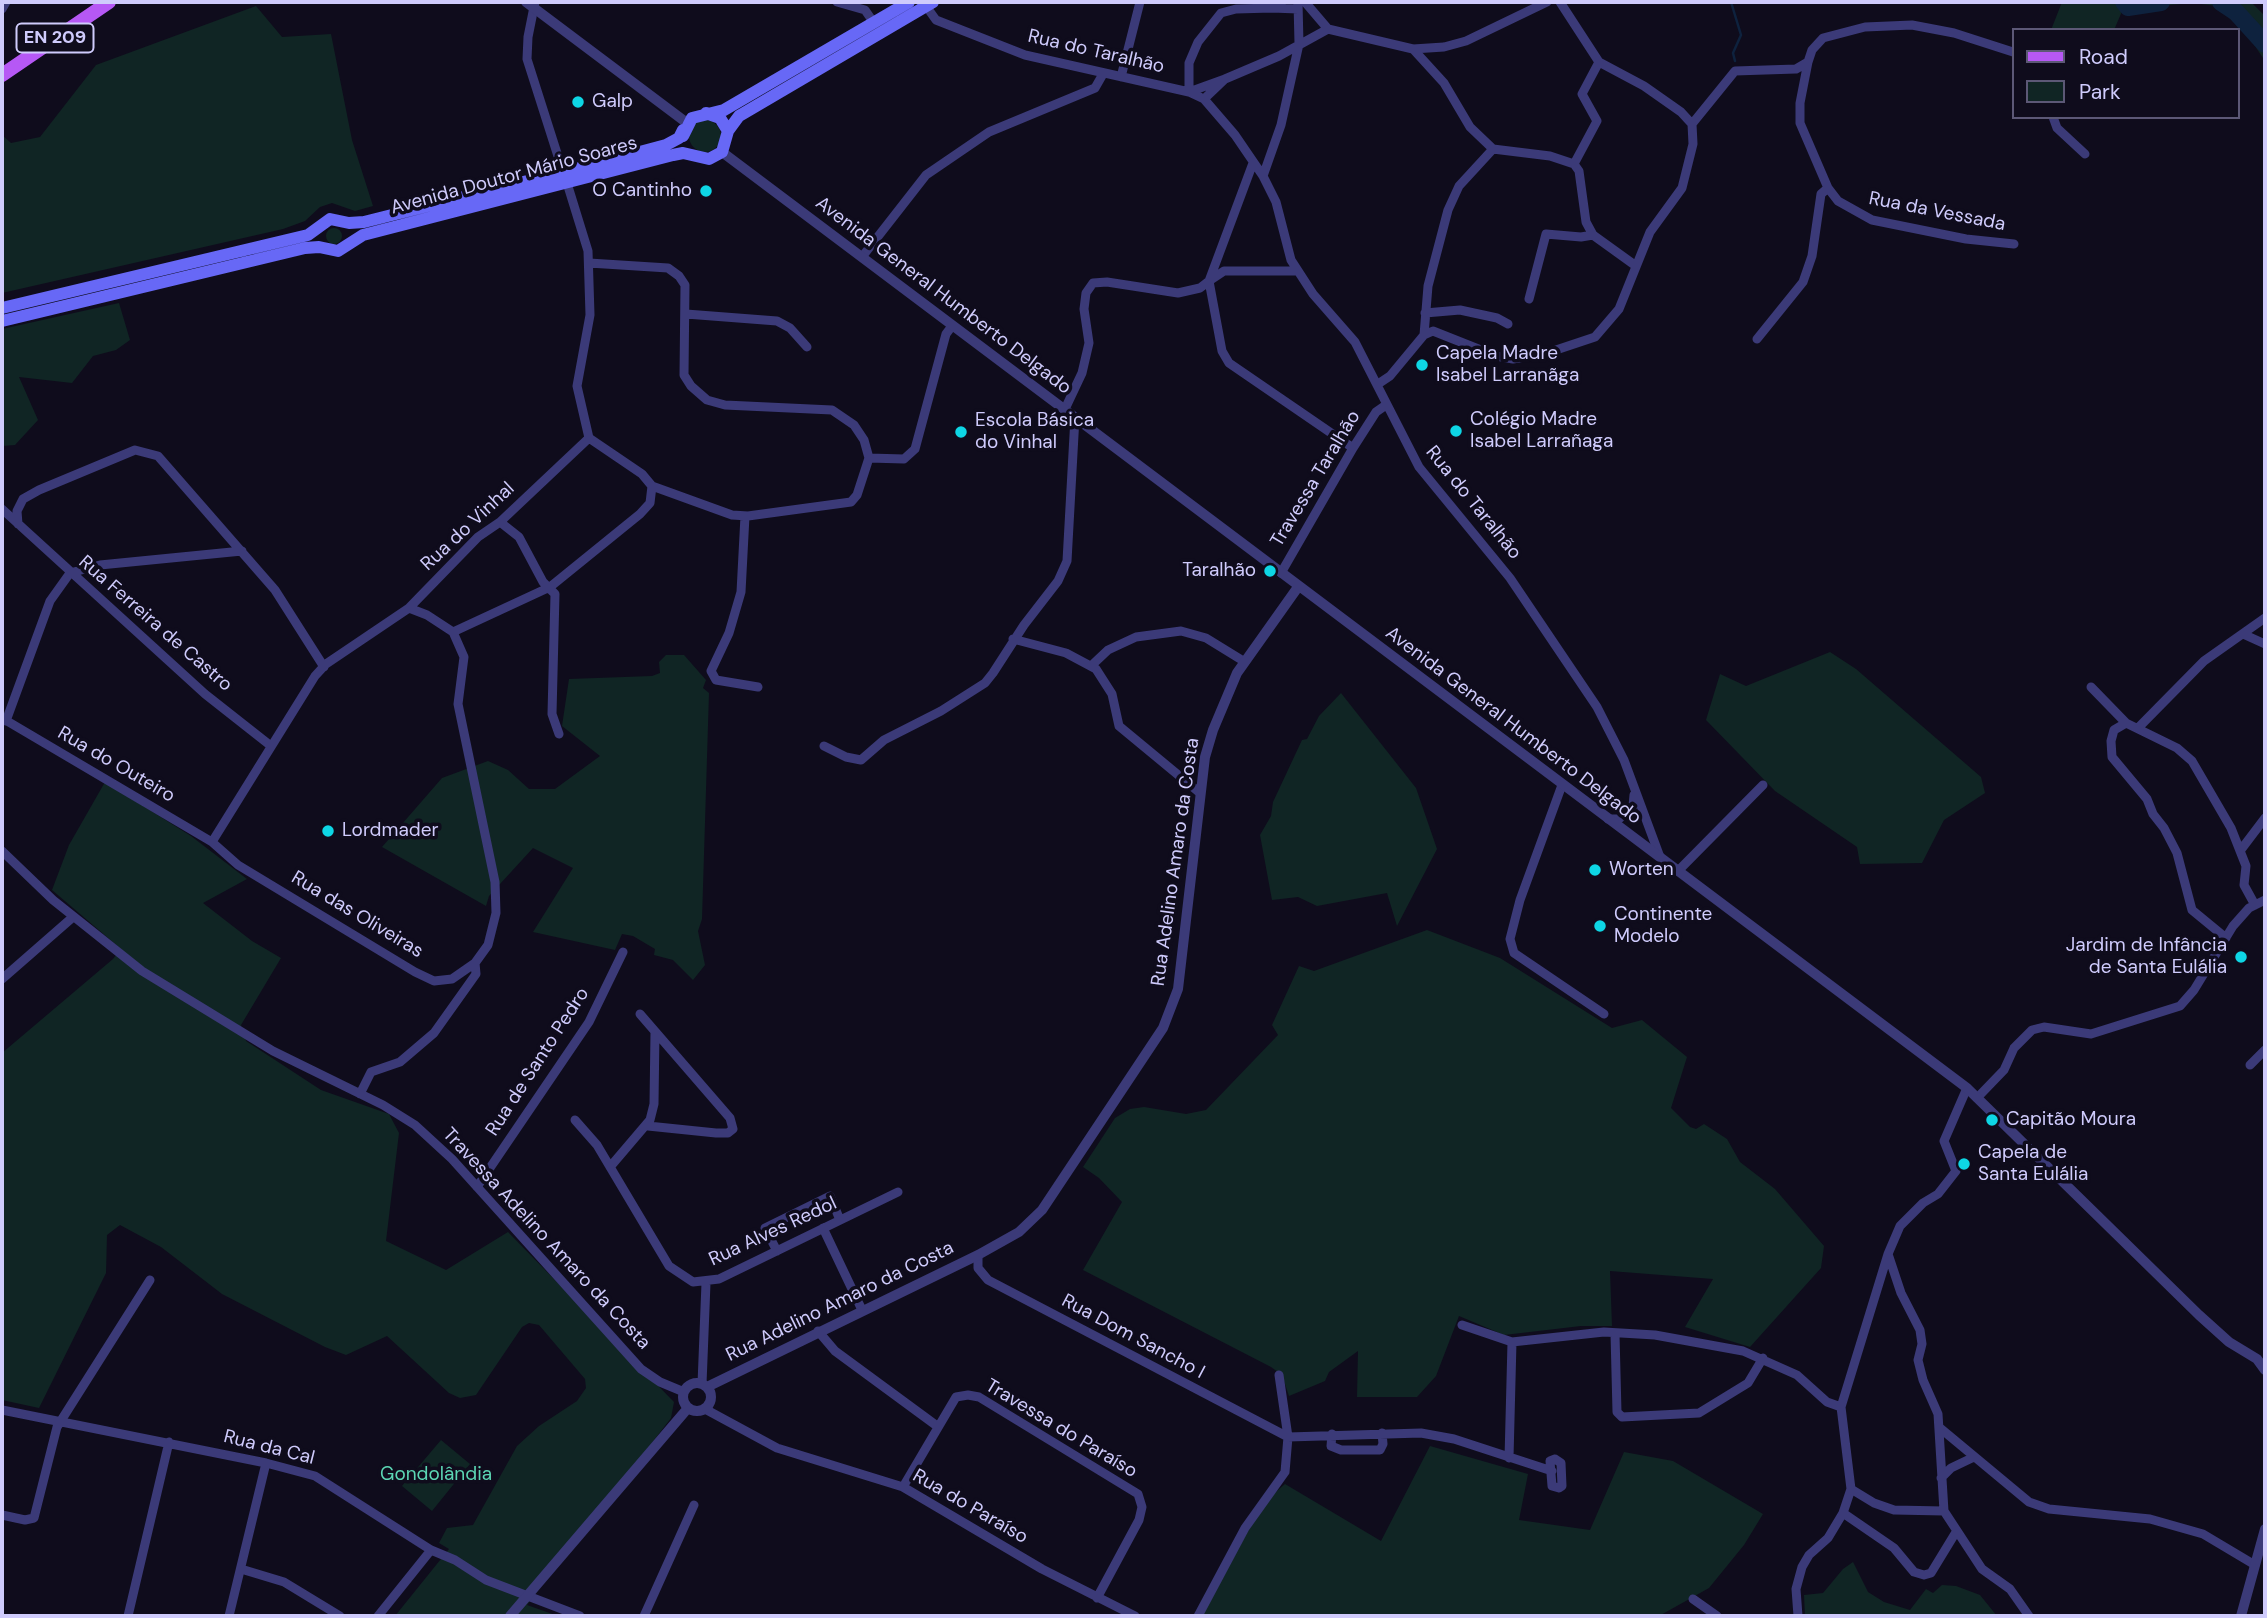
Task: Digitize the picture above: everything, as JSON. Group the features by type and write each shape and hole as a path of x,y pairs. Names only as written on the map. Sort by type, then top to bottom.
{"main road":[{"name":"EN 209","path":"2,75 109,2"},
{"path":"909,2 724,110 706,113 685,126 684,144 694,156 709,159 722,152 727,131 739,116 929,4"},
{"path":"706,113 720,118 727,131"},
{"name":"Avenida Doutor Mário Soares","path":"2,321 305,248 338,251 363,235 565,178 666,145 679,138 685,126"},
{"name":"Avenida Doutor Mário Soares","path":"2,308 308,235 331,219 363,222 673,155 694,156"},
{"path":"341,220 349,229 347,245"},
{"path":"318,228 317,239 323,248"}],"street":[{"path":"2,9 6,2"},
{"path":"837,2 865,10 874,23"},
{"path":"1121,77 1140,2"},
{"path":"1272,8 1282,2"},
{"path":"1328,29 1279,56 1189,92 1189,63 1198,42 1219,16 1236,9 1300,4 1328,29 1413,49 1466,41 1547,2"},
{"path":"1424,335 1439,332 1496,356 1513,359 1547,353 1595,337 1619,309 1650,232 1682,188 1693,144 1692,124 1681,112 1644,86 1599,62 1560,2"},
{"path":"532,4 685,126"},
{"path":"532,4 528,37 529,68 585,236 589,264 590,315 577,386 589,438 642,474 652,486 676,498 745,516 851,502 857,495 869,458 864,440 854,425 832,410 725,405 707,400 691,386 684,375 685,285 668,268 589,264"},
{"name":"Rua do Taralhão","path":"929,4 936,20 1026,55 1189,92 1204,99 1236,135 1263,176 1276,202 1291,260 1312,294 1355,342 1419,467 1510,578 1597,707 1624,760 1660,857"},
{"path":"1263,176 1280,125 1299,44 1300,4"},
{"path":"1692,124 1735,71 1796,69 1808,62 1812,50 1824,38 1865,27 1912,25 1954,33 2011,51"},
{"path":"1413,49 1444,83 1470,127 1493,149 1549,156 1574,164 1579,171 1586,222 1593,235 1636,266"},
{"path":"1574,164 1597,121 1583,94 1599,62"},
{"name":"Rua da Vessada","path":"1808,62 1800,103 1800,123 1828,188 1846,208 1872,220 1966,239 2014,244"},
{"path":"862,257 926,176 989,132 1095,88 1103,74"},
{"path":"1204,99 1225,79"},
{"path":"2054,119 2057,128 2085,154"},
{"path":"1378,384 1390,376 1424,335 1428,286 1448,210 1459,186 1493,149"},
{"name":"Avenida General Humberto Delgado","path":"722,152 1967,1088 2199,1315 2229,1342 2261,1359"},
{"path":"1253,163 1209,281 1222,351 1229,363 1353,448"},
{"path":"1757,339 1803,282 1812,256 1821,194 1828,188"},
{"path":"1530,299 1546,234 1581,237 1593,235"},
{"path":"1065,409 1082,373 1089,343 1084,309 1086,293 1093,283 1107,282 1178,293 1200,288 1224,271 1298,271"},
{"path":"1425,313 1460,310 1497,318 1508,324"},
{"path":"686,314 777,321 790,328 807,347"},
{"path":"869,458 904,458 915,449 946,334 952,326"},
{"name":"Travessa Taralhão","path":"1281,573 1353,448 1376,412 1386,405"},
{"path":"824,746 846,757 861,760 884,740 942,711 985,683 1013,639 1058,581 1067,561 1074,417"},
{"name":"Rua do Vinhal","path":"212,842 324,667 409,608 478,537 500,522 589,438"},
{"path":"18,524 17,512 23,499 39,490 135,450 148,451 158,456 275,590 324,667"},
{"path":"453,632 550,587 640,514 650,503 652,486"},
{"name":"Rua Ferreira de Castro","path":"2,509 205,694 271,746"},
{"path":"745,516 741,592 729,633 710,671 716,680 758,687"},
{"path":"500,522 519,537 543,582 555,594 557,611 552,714 559,734"},
{"path":"4,720 50,601 70,573 100,565 242,551"},
{"name":"Rua Adelino Amaro da Costa","path":"704,1385 978,1255 1018,1232 1042,1210 1163,1028 1178,989 1200,793 1213,730 1245,662 1298,587"},
{"path":"360,1094 371,1072 400,1062 434,1033 476,974 475,963 488,945 496,913 495,882 458,704 464,657 453,632 427,615 409,608"},
{"path":"2138,727 2204,661 2265,618"},
{"path":"1091,666 1108,650 1136,637 1181,631 1206,638 1245,662"},
{"path":"2243,634 2265,644"},
{"path":"1013,639 1066,653 1096,669 1112,695 1119,726 1200,793"},
{"path":"2091,687 2126,723 2177,748 2192,761 2231,828 2246,866 2244,885 2255,905"},
{"name":"Rua do Outeiro","path":"4,720 212,842"},
{"path":"2126,723 2114,730 2110,741 2112,757 2147,799 2153,814 2165,828 2177,853 2192,910 2225,938"},
{"path":"1562,785 1520,900 1510,939 1514,953 1604,1014"},
{"path":"1678,871 1762,785"},
{"path":"1608,819 1619,819 1633,807 1634,790"},
{"path":"2240,850 2265,818"},
{"name":"Rua das Oliveiras","path":"212,842 238,865 434,981 452,979 475,963"},
{"name":"Travessa Adelino Amaro da Costa","path":"3,856 142,971 231,1027 415,1125 477,1187 641,1368 660,1382 684,1392"},
{"path":"1977,1098 2004,1070 2014,1048 2032,1030 2044,1027 2091,1034 2180,1006 2194,990 2233,926 2255,905 2265,900"},
{"path":"2,979 74,917"},
{"name":"Rua de Santo Pedro","path":"477,1187 589,1022 623,952"},
{"path":"640,1014 730,1118 733,1129 729,1133 716,1133 648,1126"},
{"path":"610,1167 648,1126 654,1104 655,1032"},
{"path":"2250,1065 2265,1050"},
{"path":"1798,1616 1796,1589 1802,1567 1809,1555 1828,1538 1843,1513 1851,1489 1841,1407 1888,1254 1900,1226 1923,1203 1938,1194 1956,1171 1944,1141 1967,1088"},
{"name":"Rua Alves Redol","path":"575,1120 597,1145 669,1266 684,1278 706,1283 898,1192"},
{"path":"777,1251 765,1228 830,1196 840,1220"},
{"path":"823,1228 862,1310"},
{"path":"1888,1254 1901,1293 1920,1330 1922,1344 1918,1360 1923,1380 1938,1414 1940,1428 1944,1511 1982,1569 2010,1589 2028,1616"},
{"name":"Rua Dom Sancho I","path":"978,1255 978,1268 988,1279 1288,1437"},
{"path":"2,1515 25,1520 34,1518 57,1427 150,1280"},
{"path":"704,1385 689,1385 684,1392 684,1403 688,1408 698,1412 705,1409 711,1398 704,1385 706,1283"},
{"path":"1462,1325 1512,1342 1615,1334 1655,1335 1708,1344 1763,1358 1797,1376 1827,1402 1841,1407"},
{"path":"818,1331 835,1351 937,1426"},
{"path":"1615,1334 1617,1412 1622,1416 1699,1413 1748,1383 1763,1358"},
{"path":"1509,1458 1512,1342"},
{"path":"2261,1359 2265,1370"},
{"path":"1198,1616 1245,1528 1285,1472 1288,1437 1279,1375"},
{"name":"Travessa do Paraíso","path":"902,1487 956,1398 968,1395 979,1397 1138,1494 1142,1507 1139,1520 1097,1598"},
{"path":"510,1616 688,1408"},
{"name":"Rua do Paraíso","path":"705,1409 777,1448 902,1487 1097,1598 1135,1616"},
{"name":"Rua da Cal","path":"2,1410 169,1442 315,1476 431,1550 525,1597 580,1616"},
{"path":"1940,1428 2029,1502 2049,1509 2113,1514 2164,1522 2203,1534 2255,1565"},
{"path":"1332,1434 1332,1446 1341,1450 1380,1450 1383,1444 1382,1433"},
{"path":"1288,1437 1421,1433 1454,1439 1552,1471"},
{"path":"128,1616 169,1442"},
{"path":"1941,1478 1951,1468 1974,1457"},
{"path":"229,1616 267,1463"},
{"path":"1851,1489 1874,1503 1894,1510 1944,1511"},
{"path":"644,1616 694,1505"},
{"path":"1843,1513 1894,1548 1914,1572 1924,1575 1931,1573 1956,1532"},
{"path":"2241,1616 2265,1529"},
{"path":"378,1616 431,1550"},
{"path":"241,1569 284,1582 340,1616"},
{"path":"1693,1599 1717,1616"}],"green space":[{"path":"2062,2 2251,2 2265,16 2265,61 2249,37 2217,6 2193,3 2123,9 2115,28 2052,28"},
{"path":"256,6 282,37 331,34 352,140 373,206 355,211 332,203 320,207 305,221 283,229 2,293 2,135 11,143 40,137 96,65"},
{"path":"705,120 716,125 721,136 716,147 705,152 694,147 689,136 694,125"},
{"path":"331,228 337,228 342,236 340,242 331,244 326,239 326,233"},
{"path":"119,303 130,340 116,350 93,356 72,383 19,377 38,420 15,445 2,446 2,329"},
{"path":"1830,652 1856,669 1981,777 1985,793 1944,820 1922,863 1860,864 1857,847 1775,791 1706,720 1720,674 1746,686"},
{"path":"666,655 684,655 706,680 703,688 709,693 702,919 698,931 705,965 693,980 673,960 654,955 655,949 633,936 622,934 615,950 533,932 573,868 533,848 489,896 486,906 382,847 442,778 488,761 508,770 529,789 555,789 600,756 562,726 569,679 652,676 660,673 659,662"},
{"path":"1341,693 1416,788 1437,849 1397,926 1387,893 1317,906 1298,897 1272,900 1260,835 1271,816 1273,802 1302,740 1307,739 1319,716"},
{"path":"105,782 191,836 247,879 203,903 252,941 281,958 241,1025 246,1041 321,1090 389,1114 399,1133 386,1241 446,1270 508,1232 674,1402 671,1418 527,1605 558,1616 395,1616 449,1549 439,1543 447,1528 473,1525 517,1446 539,1426 577,1401 586,1388 585,1379 539,1325 529,1323 522,1327 476,1395 460,1398 449,1393 387,1336 346,1355 325,1347 222,1294 161,1247 120,1225 107,1235 106,1273 39,1408 2,1400 2,1053 113,959 121,949 52,890 69,845"},
{"path":"1427,930 1500,958 1612,1028 1642,1020 1687,1057 1671,1108 1690,1127 1696,1129 1704,1124 1727,1139 1740,1162 1775,1189 1824,1246 1821,1268 1750,1347 1685,1327 1713,1279 1610,1271 1612,1326 1581,1326 1504,1335 1459,1316 1436,1376 1417,1397 1357,1397 1358,1351 1329,1372 1325,1381 1289,1396 1282,1375 1271,1367 1083,1270 1122,1202 1099,1178 1083,1167 1115,1118 1130,1109 1144,1107 1186,1114 1206,1110 1278,1035 1272,1025 1299,966 1314,971"},
{"name":"Gondolândia","path":"441,1440 470,1464 432,1511 402,1486"},
{"path":"1430,1446 1528,1474 1519,1520 1590,1530 1624,1452 1673,1461 1763,1514 1744,1545 1709,1588 1659,1616 1202,1616 1263,1503 1285,1484 1381,1541"},
{"path":"1853,1562 1868,1592 1884,1602 1910,1610 1926,1589 1933,1593 1942,1585 1956,1586 1980,1595 1997,1616 1805,1616 1804,1595 1823,1593 1843,1569"}],"waterway":[{"path":"1731,2 1741,35 1733,53 1735,61"},
{"path":"2124,2 2128,7 2161,2"},
{"path":"2221,2 2236,12 2265,44"}],"place":[{"name":"Galp","path":"578,102"},
{"name":"O Cantinho","path":"706,191"},
{"name":"Capela Madre Isabel Larranãga","path":"1422,365"},
{"name":"Colégio Madre Isabel Larrañaga","path":"1456,431"},
{"name":"Escola Básica do Vinhal","path":"961,432"},
{"name":"Taralhão","path":"1270,571"},
{"name":"Lordmader","path":"328,831"},
{"name":"Worten","path":"1595,870"},
{"name":"Continente Modelo","path":"1600,926"},
{"name":"Jardim de Infância de Santa Eulália","path":"2241,957"},
{"name":"Capitão Moura","path":"1992,1120"},
{"name":"Capela de Santa Eulália","path":"1964,1164"}]}
